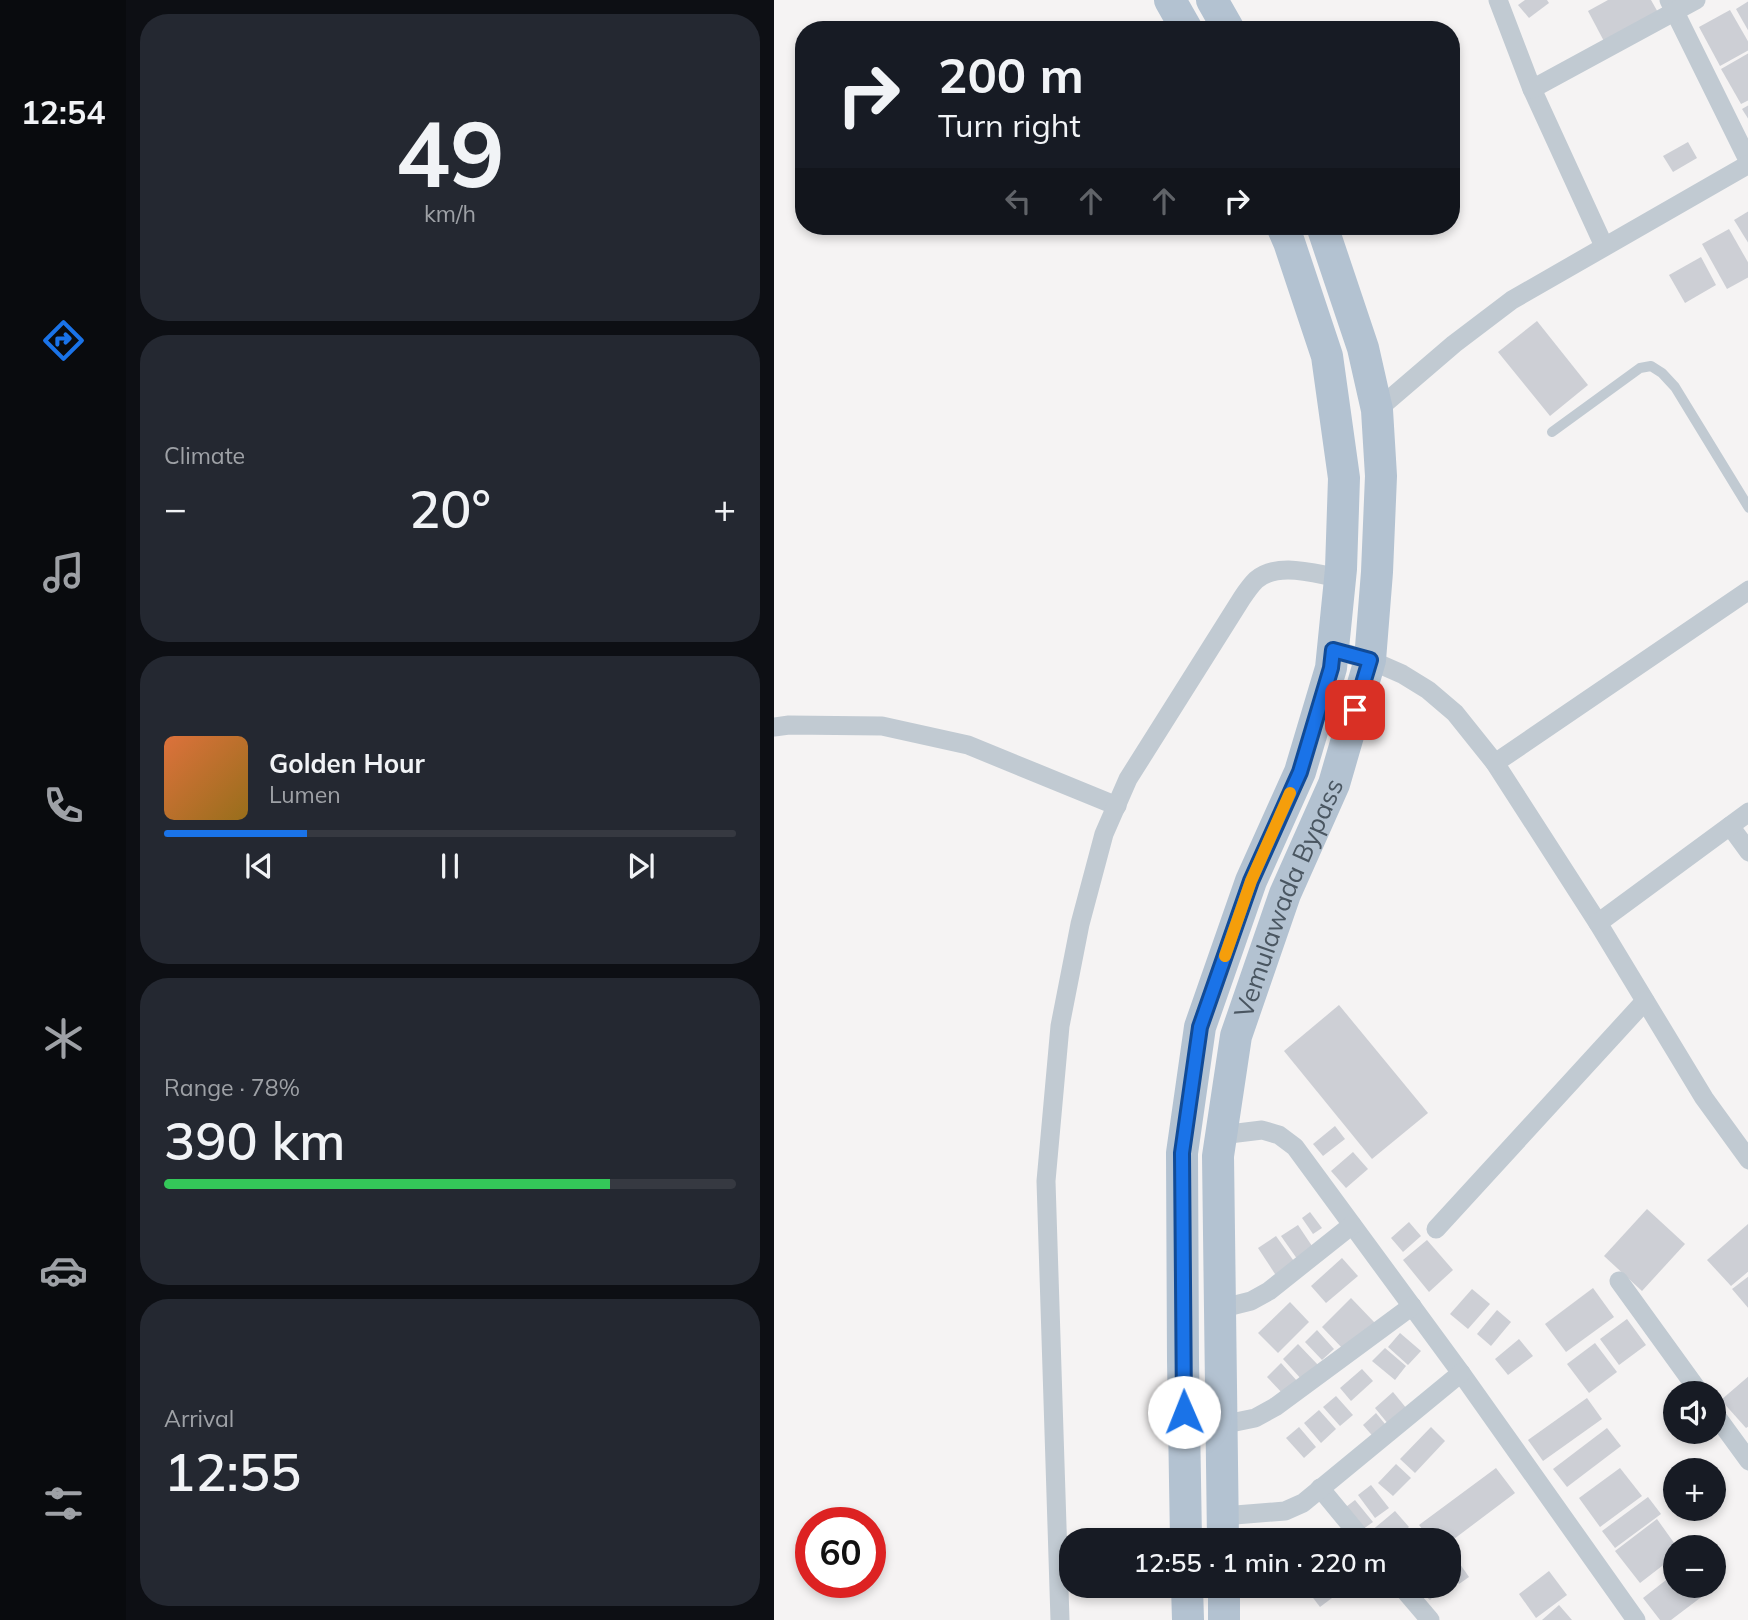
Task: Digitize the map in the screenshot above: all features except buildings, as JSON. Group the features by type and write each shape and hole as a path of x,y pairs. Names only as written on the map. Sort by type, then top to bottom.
{"main road":[{"path":"1170,0 1182,21"},
{"path":"1212,0 1224,21"},
{"name":"Vemulawada Bypass","path":"1186,1528 1182,1153 1200,1027 1251,881 1300,772 1331,668 1340,578 1344,478 1327,356 1286,235"},
{"name":"Vemulawada Bypass","path":"1223,1528 1218,1156 1236,1036 1285,894 1334,784 1370,660 1377,572 1380,490 1377,410 1363,348 1325,235"},
{"path":"1187,1598 1188,1620"},
{"path":"1224,1598 1224,1620"}],"street":[{"path":"1498,0 1532,89 1604,246"},
{"path":"1532,89 1672,7 1696,0"},
{"path":"1377,410 1454,344 1504,306 1749,163 1672,7"},
{"path":"1060,1620 1046,1181 1060,1026 1080,924 1104,834 1128,779 1242,598 1257,579 1272,572 1290,570 1340,578"},
{"path":"1495,763 1749,590"},
{"path":"1333,650 1370,660 1402,674 1428,690 1455,713 1495,763 1598,923 1704,1098 1749,1160"},
{"path":"774,727 882,726 968,744 1117,806"},
{"path":"1598,923 1749,812"},
{"path":"1730,826 1749,852"},
{"path":"1436,1229 1645,1001"},
{"path":"1221,1135 1262,1130 1279,1135 1295,1147 1461,1373 1636,1620"},
{"path":"1219,1309 1251,1301 1269,1290 1352,1225"},
{"path":"1619,1281 1691,1381"},
{"path":"1221,1425 1255,1418 1275,1407 1412,1306"},
{"path":"1223,1528 1304,1503 1461,1373"},
{"path":"1726,1429 1749,1461"},
{"path":"1320,1489 1353,1528"},
{"path":"1411,1598 1430,1620"}],"lane":[{"path":"1552,432 1640,368 1651,366 1675,387 1749,508"}],"slow traffic":[{"path":"1225,956 1251,881 1290,793"}],"route":[{"path":"1184,1412 1182,1153 1200,1027 1251,881 1300,772 1331,668 1333,650 1370,660 1355,710"}]}
